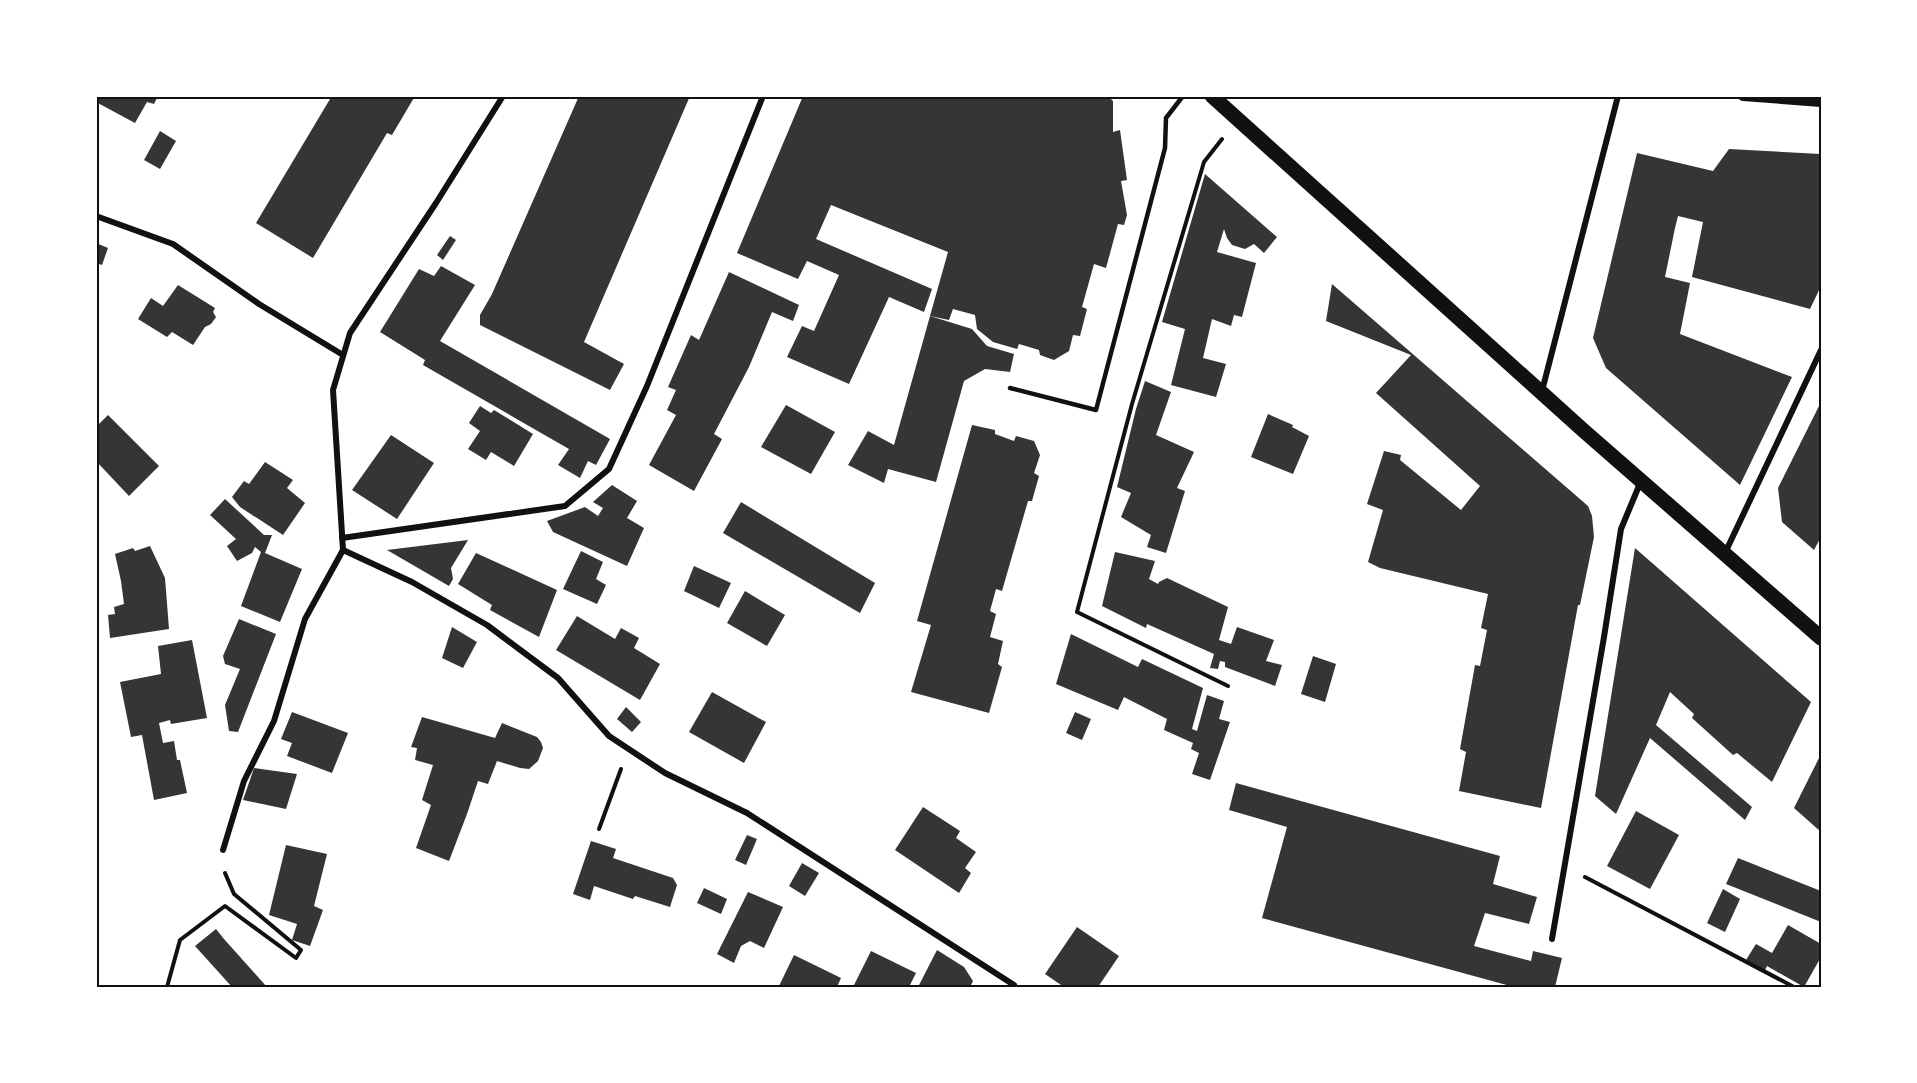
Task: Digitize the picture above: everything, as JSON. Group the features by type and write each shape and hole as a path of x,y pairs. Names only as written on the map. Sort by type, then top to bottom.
{"main road":[{"path":"1212,96 1541,392 1821,638"}],"street":[{"path":"223,850 244,781 274,721 305,619 343,550 333,390 350,333 503,96"},
{"path":"342,538 564,506 609,469 647,386 763,96"},
{"path":"1541,392 1618,96"},
{"path":"1743,96 1821,102"},
{"path":"96,216 173,244 259,304 344,355"},
{"path":"1724,554 1821,350"},
{"path":"1552,939 1621,529 1641,480"},
{"path":"343,550 412,582 487,626 558,678 609,736 665,773 747,813 1014,985"}],"lane":[{"path":"1010,388 1096,410 1165,148 1166,118 1183,96"}],"path":[{"path":"1228,686 1077,612 1132,404 1204,162 1238,118"},
{"path":"599,829 620,772"},
{"path":"167,987 180,940 225,906 296,958 301,950 234,894 225,877 223,850"},
{"path":"1565,866 1794,987"}],"building":[{"path":"96,96 158,96 154,104 147,102 135,123 96,102"},
{"path":"325,96 415,96 392,135 387,133 313,258 256,223 330,99"},
{"path":"579,96 690,96 584,342 624,364 610,390 480,325 480,315 492,294"},
{"path":"803,96 1108,96 1113,101 1113,132 1120,130 1127,180 1121,181 1127,215 1124,225 1118,224 1106,268 1094,264 1082,307 1087,309 1080,336 1073,335 1069,351 1054,360 1040,355 1039,350 1019,344 1017,349 993,342 977,329 975,315 953,309 949,320 930,316 948,252 831,205 816,239 932,289 924,312 889,297 849,384 787,357 802,326 814,331 839,275 807,261 798,279 737,253"},
{"path":"160,131 176,141 160,169 144,160"},
{"path":"1729,149 1821,154 1821,286 1810,309 1692,277 1703,222 1678,216 1675,228 1665,277 1690,283 1680,334 1792,377 1740,485 1606,368 1593,338 1637,153 1713,171"},
{"path":"1205,174 1277,237 1264,253 1254,244 1245,249 1232,245 1224,229 1217,252 1256,263 1242,317 1234,315 1231,326 1212,319 1203,358 1226,364 1216,397 1171,385 1185,329 1162,322"},
{"path":"450,236 456,240 443,260 437,255"},
{"path":"96,243 108,248 102,265 96,263"},
{"path":"441,266 475,285 440,341 610,439 596,465 588,461 580,478 558,465 569,449 423,365 425,360 380,332 419,269 434,276"},
{"path":"729,272 799,305 793,321 772,312 749,367 714,434 722,439 694,491 649,465 676,415 667,410 676,390 668,387 691,335 699,340"},
{"path":"1332,284 1588,506 1592,516 1594,537 1580,605 1578,605 1541,808 1459,791 1466,752 1460,749 1475,665 1480,666 1487,630 1481,628 1488,594 1380,568 1368,562 1383,510 1367,504 1384,451 1401,455 1400,460 1461,510 1480,486 1376,393 1411,355 1326,321"},
{"path":"178,285 215,308 213,312 216,317 211,324 205,327 193,345 172,332 167,337 138,319 151,298 163,306"},
{"path":"930,316 972,329 987,346 1014,354 1010,372 985,369 964,381 936,482 888,469 884,483 848,465 868,431 894,445"},
{"path":"1145,381 1171,392 1156,435 1194,452 1177,488 1185,491 1166,553 1147,547 1151,535 1121,517 1131,493 1117,487"},
{"path":"1821,402 1821,537 1814,550 1782,522 1778,488"},
{"path":"786,405 835,432 811,474 761,447"},
{"path":"480,406 491,413 494,410 533,434 514,466 491,452 486,460 468,449 480,431 469,423"},
{"path":"1268,414 1293,425 1292,427 1309,436 1293,474 1251,457"},
{"path":"108,415 159,466 129,496 96,461 96,427"},
{"path":"972,425 995,430 995,434 1014,441 1016,436 1034,441 1040,455 1034,473 1039,476 1032,501 1028,501 1002,591 996,589 990,611 996,614 990,637 1003,641 998,664 1002,667 989,713 911,692 931,625 917,621"},
{"path":"391,435 434,463 397,519 352,490"},
{"path":"265,462 293,480 287,488 305,503 283,535 240,507 232,497 244,481 249,484"},
{"path":"612,485 637,501 627,518 644,528 627,566 553,532 547,521 585,507 598,516 603,508 593,502"},
{"path":"225,499 264,535 272,535 265,553 302,569 280,622 241,606 261,552 255,547 252,553 237,561 227,546 236,539 210,515"},
{"path":"741,502 875,583 860,613 723,533"},
{"path":"468,540 451,568 453,579 449,586 387,550"},
{"path":"150,546 165,578 169,629 110,638 108,615 115,614 114,607 124,604 115,554 133,548 135,551"},
{"path":"1635,548 1811,702 1772,782 1737,753 1733,755 1692,718 1694,714 1670,692 1656,725 1752,807 1745,820 1650,738 1616,814 1595,796"},
{"path":"581,551 603,562 596,579 606,585 597,604 563,589"},
{"path":"1115,552 1155,561 1149,579 1158,584 1167,578 1228,607 1219,640 1231,644 1237,627 1274,640 1266,661 1282,665 1275,686 1225,667 1225,662 1220,661 1218,669 1210,668 1214,654 1147,624 1146,628 1102,606"},
{"path":"476,553 557,590 539,637 490,610 492,605 458,584"},
{"path":"694,566 731,583 719,608 684,591"},
{"path":"745,591 785,615 767,646 727,623"},
{"path":"577,616 615,639 621,628 639,638 634,648 660,664 640,700 556,650"},
{"path":"239,619 276,634 238,732 229,731 225,705 240,669 225,664 223,656"},
{"path":"452,627 477,642 463,668 442,658"},
{"path":"1071,634 1138,667 1142,659 1203,688 1192,729 1197,731 1207,695 1224,701 1219,719 1230,722 1210,780 1192,774 1199,753 1191,749 1193,743 1164,730 1167,719 1124,697 1118,710 1056,684"},
{"path":"192,640 207,718 171,724 170,720 159,723 163,743 174,741 187,793 154,800 142,735 131,737 120,682 161,674 158,646"},
{"path":"1313,656 1336,664 1325,702 1301,694"},
{"path":"712,692 766,722 744,763 689,732"},
{"path":"626,707 641,722 632,732 617,719"},
{"path":"292,712 348,733 332,773 287,756 292,743 281,739"},
{"path":"1075,712 1091,719 1082,740 1066,733"},
{"path":"422,717 495,738 502,723 537,737 543,748 538,761 529,769 497,761 488,784 478,781 449,861 416,848 431,805 422,800 433,765 415,760 417,748 411,747"},
{"path":"1821,754 1821,832 1794,808"},
{"path":"254,768 297,774 286,809 243,800"},
{"path":"1236,783 1500,856 1493,884 1537,897 1529,924 1485,913 1474,946 1531,961 1533,951 1562,958 1555,987 1514,987 1262,918 1287,827 1229,810"},
{"path":"923,807 960,831 956,838 976,852 965,868 971,873 959,893 895,850"},
{"path":"1636,811 1679,835 1650,889 1607,866"},
{"path":"747,835 757,839 746,865 735,860"},
{"path":"591,841 616,849 613,858 673,878 677,885 670,907 635,896 633,899 594,886 590,900 573,894"},
{"path":"286,845 327,854 314,906 323,910 310,946 292,940 297,924 269,915"},
{"path":"1738,858 1821,891 1821,922 1726,884"},
{"path":"802,863 819,873 805,896 789,886"},
{"path":"704,888 727,899 721,914 697,903"},
{"path":"1723,889 1740,899 1725,932 1707,923"},
{"path":"748,892 783,907 764,948 750,941 741,946 734,963 717,954"},
{"path":"1788,925 1821,944 1821,957 1804,987 1767,966 1765,970 1746,960 1756,944 1772,953"},
{"path":"1077,927 1119,956 1098,987 1064,987 1045,974"},
{"path":"216,929 267,987 232,987 195,946"},
{"path":"937,950 964,967 973,981 970,987 918,987"},
{"path":"871,951 916,973 909,987 853,987"},
{"path":"794,955 841,978 837,987 779,986"}]}
